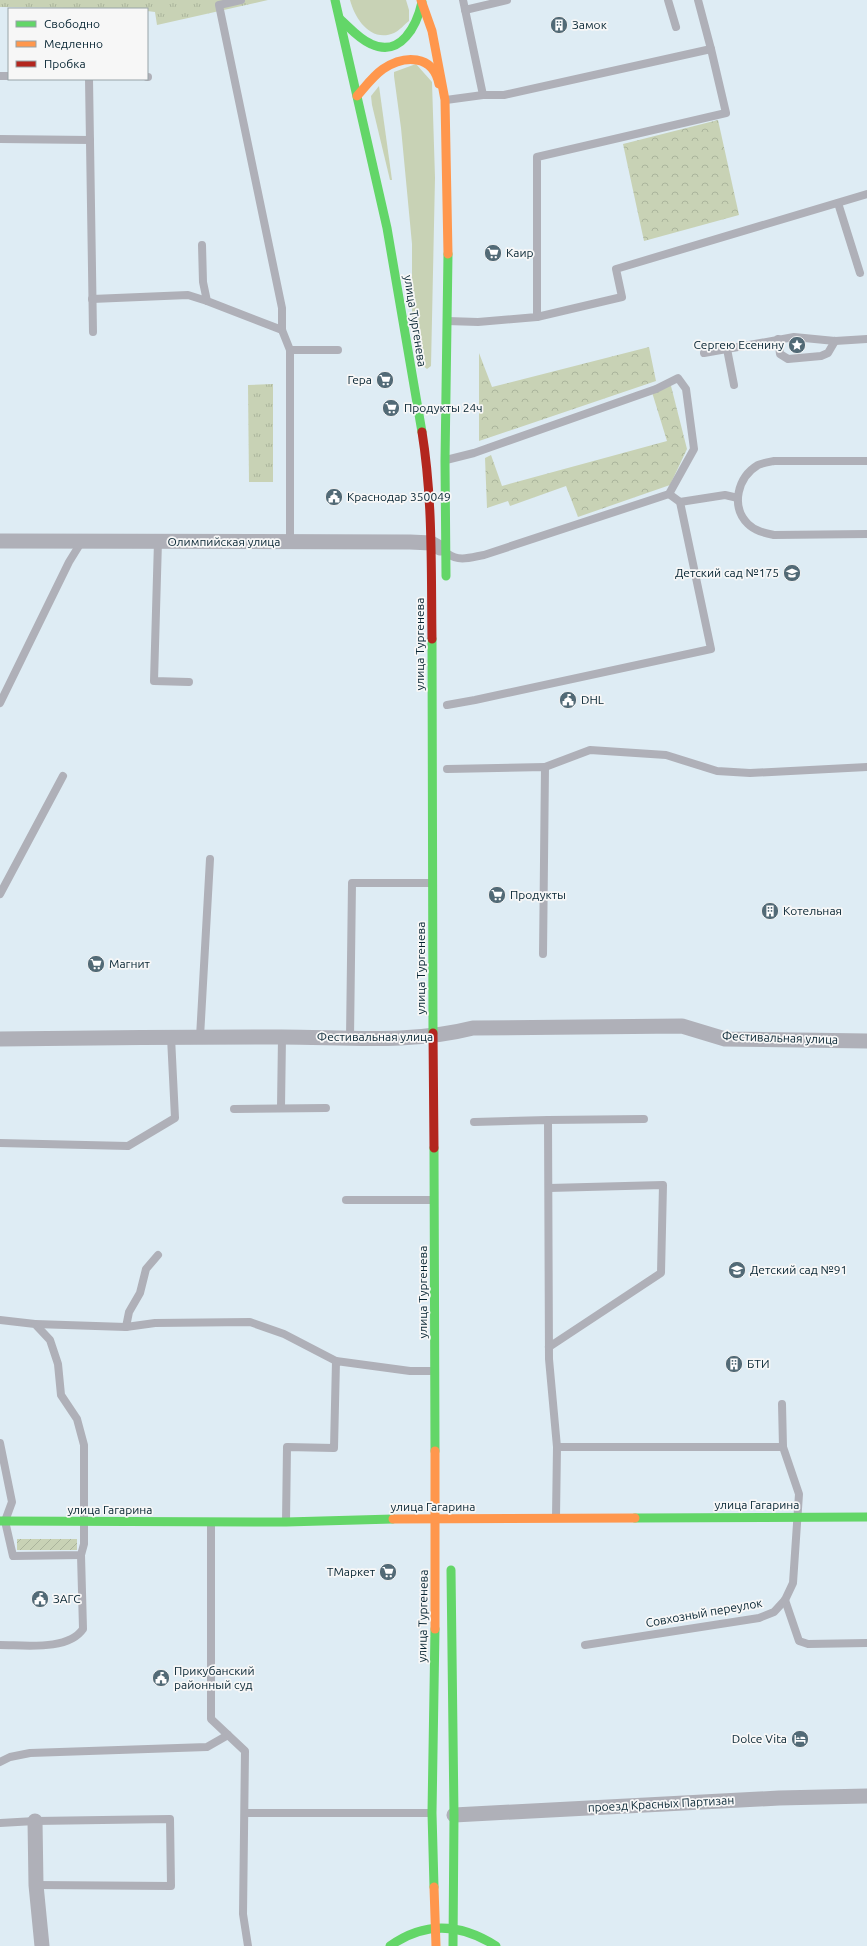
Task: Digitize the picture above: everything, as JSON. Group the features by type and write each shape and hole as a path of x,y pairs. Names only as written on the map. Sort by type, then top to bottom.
{"main road":[{"name":"улица Тургенева","path":"335,0 387,228 427,463 431,543 433,883 445,1035 435,1200 436,1518 432,1813 436,1946"},
{"name":"улица Тургенева","path":"425,1 445,100 448,216 445,461 446,583"},
{"path":"340,18 359,36 371,44 379,47 388,46 402,42 409,35 418,20 425,1"},
{"path":"357,96 383,70 391,65 420,60 433,68 445,100"},
{"path":"437,369 446,351"},
{"path":"409,360 415,371 420,375"},
{"name":"улица Гагарина","path":"2,1521 286,1522 436,1518 867,1517"},
{"path":"451,1560 454,1814 453,1946"},
{"path":"390,1946 413,1933 436,1928 453,1928 478,1935 496,1946"}],"street":[{"name":"Олимпийская улица","path":"0,541 410,542 431,543 446,552"},
{"name":"Фестивальная улица","path":"0,1039 200,1037 350,1038 445,1035 473,1028 682,1026 726,1039 867,1041"},
{"name":"проезд Красных Партизан","path":"454,1814 763,1799 867,1796"},
{"path":"35,1820 36,1885 42,1946"}],"lane":[{"path":"241,0 219,4 282,308 282,330 290,350 290,542"},
{"path":"463,0 483,95"},
{"path":"465,10 507,0"},
{"path":"668,0 676,27"},
{"path":"537,317 537,157 726,112 698,0"},
{"path":"445,100 483,95 504,95 711,49"},
{"path":"89,80 93,332"},
{"path":"0,139 90,140"},
{"path":"446,321 478,322 537,317 622,297 616,269 867,194"},
{"path":"838,203 860,273"},
{"path":"202,245 203,282 207,301"},
{"path":"92,299 188,295 282,330"},
{"path":"704,353 794,337 835,341 867,339"},
{"path":"778,339 780,354 788,359 821,356 828,353 835,341"},
{"path":"728,349 734,385"},
{"path":"290,350 338,350"},
{"path":"445,461 474,453 656,389 678,378 686,389 694,449 669,494 484,555 462,559 453,557 446,552"},
{"path":"867,461 774,461 760,464 748,473 740,484 738,498 740,512 748,524 760,531 774,535 867,534"},
{"path":"447,705 711,648 680,502 669,494"},
{"path":"680,502 725,495 738,498"},
{"path":"0,703 69,562 82,541"},
{"path":"158,541 154,681 189,682"},
{"path":"447,769 545,767 590,750 666,755 717,771 750,774 867,767"},
{"path":"543,954 545,767"},
{"path":"0,894 63,776"},
{"path":"200,1037 210,859"},
{"path":"350,1038 352,883 433,883"},
{"path":"281,1107 282,1037"},
{"path":"0,1143 128,1146 175,1118 171,1038"},
{"path":"234,1109 281,1107 326,1108"},
{"path":"474,1122 644,1119"},
{"path":"548,1120 549,1359 557,1447 556,1518"},
{"path":"549,1188 663,1185 661,1273 549,1347"},
{"path":"346,1200 435,1200"},
{"path":"126,1327 129,1312 140,1293 146,1269 158,1255"},
{"path":"0,1320 35,1324 126,1327 155,1323 250,1322 284,1334 336,1361 410,1371 435,1371"},
{"path":"0,1645 62,1644 78,1636 83,1628 81,1556 84,1544 84,1446 77,1419 61,1395 58,1364 50,1340 35,1324"},
{"path":"286,1522 287,1447 334,1448 336,1361"},
{"name":"Совхозный переулок","path":"585,1645 759,1618 774,1612 785,1600 793,1583 799,1494 783,1447 782,1404"},
{"path":"0,1443 12,1502 2,1521 12,1556 81,1556"},
{"path":"557,1447 783,1447"},
{"path":"211,1522 210,1719 245,1751 243,1914 248,1946"},
{"path":"785,1600 799,1641 808,1644 867,1643"},
{"path":"0,1762 10,1757 30,1753 207,1747 228,1735"},
{"path":"244,1813 432,1813"},
{"path":"0,1824 35,1820 170,1819 171,1886 36,1885"}],"green space":[{"path":"0,0 268,0 157,25 155,12 148,11 148,8 0,7"},
{"path":"350,0 406,0 409,10 409,21 394,33 378,35 371,32 360,21 352,7"},
{"path":"416,64 432,82 435,178 431,366 427,369 421,364 412,316 412,244 401,128 394,76 394,72"},
{"path":"379,86 392,180 390,180 372,105 371,96"},
{"path":"718,120 739,215 644,241 623,144"},
{"path":"649,347 656,381 479,441 479,353 492,387"},
{"path":"670,382 687,449 670,485 578,517 566,486 510,506 508,501 487,508 485,458 491,455 502,486 667,441 651,389"},
{"path":"273,384 273,482 249,482 248,385"},
{"path":"17,1539 77,1539 77,1550 17,1550"}],"traffic: fast":[{"path":"335,0 387,228 422,432"},
{"path":"340,19 367,42 382,47 391,47 399,43 412,29 420,11 422,2"},
{"path":"446,576 445,461 448,254"},
{"path":"432,639 433,1033"},
{"path":"434,1148 435,1451"},
{"path":"635,1518 867,1517"},
{"path":"0,1521 286,1522 393,1519"},
{"path":"451,1570 454,1815 453,1946"},
{"path":"434,1887 432,1813 435,1629"},
{"path":"390,1946 416,1932 443,1928 456,1929 469,1933 483,1938 496,1946"}],"traffic: slow":[{"path":"421,0 432,31 445,100 448,254"},
{"path":"357,96 379,72 391,64 400,61 417,60 424,62 431,67 436,74 439,84"},
{"path":"435,1451 435,1629"},
{"path":"393,1519 635,1518"},
{"path":"434,1887 436,1946"}],"traffic: jam":[{"path":"422,432 426,458 430,509 432,639"},
{"path":"433,1033 434,1148"}],"place":[{"name":"Замок","path":"559,25"},
{"name":"Каир","path":"493,253"},
{"name":"Сергею Есенину","path":"797,345"},
{"name":"Гера","path":"385,380"},
{"name":"Продукты 24ч","path":"391,408"},
{"name":"Краснодар 350049","path":"334,497"},
{"name":"Детский сад №175","path":"792,573"},
{"name":"DHL","path":"568,700"},
{"name":"Продукты","path":"497,895"},
{"name":"Котельная","path":"770,911"},
{"name":"Магнит","path":"96,964"},
{"name":"Детский сад №91","path":"737,1270"},
{"name":"БТИ","path":"734,1364"},
{"name":"ТМаркет","path":"388,1572"},
{"name":"ЗАГС","path":"40,1599"},
{"name":"Прикубанский районный суд","path":"161,1678"},
{"name":"Dolce Vita","path":"800,1739"}]}
